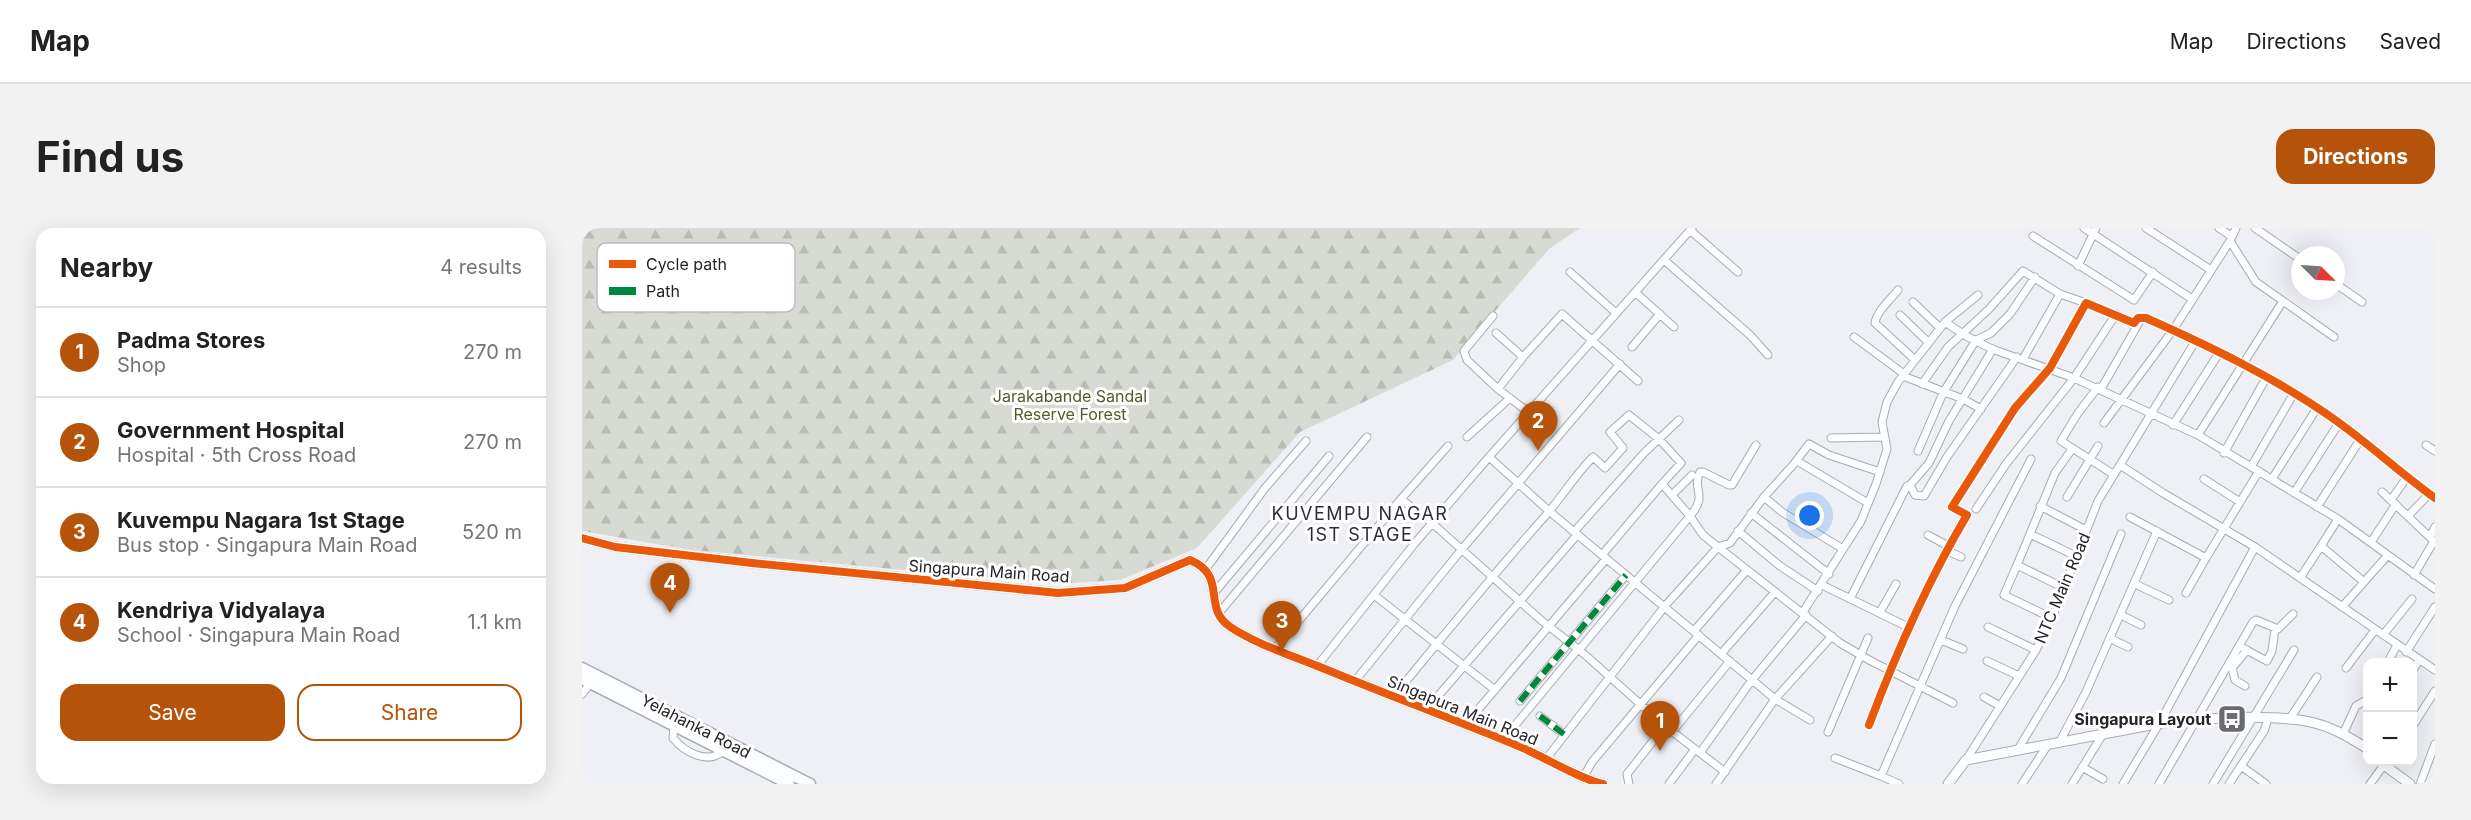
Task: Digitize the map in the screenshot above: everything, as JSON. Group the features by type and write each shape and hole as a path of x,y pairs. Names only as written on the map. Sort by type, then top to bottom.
{"main road":[{"name":"Yelahanka Road","path":"582,668 589,679 674,726 789,784"},
{"name":"Yelahanka Road","path":"589,679 810,784"}],"street":[{"path":"2084,228 2094,231 2153,272 2158,279 2192,300"},
{"path":"2146,228 2211,270"},
{"path":"2104,423 2173,330 2211,270 2226,233 2236,228"},
{"path":"2255,228 2291,253"},
{"path":"1317,666 1432,523 1691,229 1738,272"},
{"path":"2078,266 2094,231"},
{"path":"2226,233 2256,282 2334,337"},
{"path":"2033,236 2134,300 2153,272"},
{"path":"1664,260 1750,334 1767,355"},
{"path":"1922,384 1934,364 1961,333 1989,309 2024,271 2060,294 2134,323 2142,317"},
{"path":"1570,272 1616,313"},
{"path":"1918,451 1943,393 1976,340 1991,333 2010,314 2035,277"},
{"path":"1898,290 1885,304 1875,319 1875,323 1914,359"},
{"path":"2345,290 2362,302"},
{"path":"1635,292 1674,327"},
{"path":"1994,350 1940,437 1929,463 1910,485 1915,495 1924,496 1947,457 2020,358 2060,294"},
{"path":"1669,784 1804,614 1861,521 1887,449 1882,422 1887,402 1914,359 1942,325 1978,295"},
{"path":"2198,435 2283,301"},
{"path":"1913,302 1942,325 1994,350 2099,388 2198,435 2224,453 2251,466 2338,519 2435,589"},
{"path":"1869,725 1889,671 1967,515 1952,507 2015,408 2050,369 2086,303"},
{"path":"1498,389 1562,314 1638,381"},
{"path":"1632,347 1660,314"},
{"path":"1976,509 2019,447 2074,378 2115,314"},
{"path":"1900,315 1928,342"},
{"path":"1493,316 1464,351 1467,360 1498,389 1528,412"},
{"path":"2142,317 2196,340 2294,393 2339,423 2432,496 2408,516"},
{"path":"2113,474 2061,441 2078,413 2099,388 2142,317"},
{"path":"1496,333 1523,357"},
{"path":"1854,337 1904,375 1943,393 1963,399 1981,409"},
{"name":"NTC Main Road","path":"1966,760 2036,650 2052,618 2098,501 2196,340"},
{"path":"2173,425 2219,353"},
{"path":"1355,681 1462,549 1620,364"},
{"path":"2224,453 2266,378"},
{"path":"2251,466 2294,393"},
{"path":"1467,437 1510,398"},
{"path":"2272,479 2317,408"},
{"path":"1394,696 1593,457 1605,468 1623,448 1610,432 1629,415 1659,439 1681,463 1549,627 1465,725"},
{"path":"1426,710 1576,533 1659,439 1679,420"},
{"path":"2294,493 2339,423"},
{"path":"1831,438 1884,436"},
{"path":"1218,614 1367,438"},
{"path":"2317,507 2360,440"},
{"path":"1218,614 1213,580 1205,570 1265,488 1306,441"},
{"path":"1546,759 1665,606 1718,546 1730,543 1764,497 1809,444 1829,454 1880,472"},
{"path":"1503,740 1699,505 1701,496 1697,482 1700,472 1732,485 1756,445"},
{"path":"2426,445 2435,451"},
{"path":"1275,649 1448,446"},
{"path":"2067,497 2098,446"},
{"path":"2052,618 2004,595 2055,473 2072,448"},
{"path":"1214,593 1329,456"},
{"path":"1489,457 1517,484 1775,699 1810,720"},
{"path":"1881,776 1955,606 2031,459"},
{"path":"1797,460 1868,502"},
{"path":"2120,465 2255,547 2435,670"},
{"path":"2186,593 2259,471"},
{"path":"1672,495 1692,475"},
{"path":"2372,542 2407,477"},
{"path":"2204,479 2240,502"},
{"path":"1662,484 1703,535 1746,571 1860,655 1953,704"},
{"path":"1850,599 1907,486"},
{"path":"2382,492 2433,540"},
{"path":"1764,497 1782,512 1843,549"},
{"path":"1401,499 1432,523 1672,732 1725,772"},
{"path":"2040,506 2086,530"},
{"path":"1752,513 1828,574"},
{"path":"2130,517 2206,558"},
{"path":"2300,578 2338,519"},
{"path":"2414,574 2433,540 2435,527"},
{"path":"1738,531 1780,566 1820,588 1880,612 1910,628"},
{"path":"2059,743 2083,700 2157,531"},
{"path":"2030,534 2076,556"},
{"path":"2017,751 2061,678 2121,534"},
{"path":"1928,535 1961,557"},
{"name":"Singapura Main Road","path":"582,538 615,547 752,563 1058,593 1125,588 1190,560 1201,564 1205,570"},
{"path":"2320,546 2364,582"},
{"path":"2123,784 2159,724 2255,547"},
{"path":"2342,607 2387,556"},
{"path":"2017,565 2064,588"},
{"path":"1584,776 1592,762 1746,571"},
{"path":"1520,702 1626,575"},
{"path":"1880,612 1896,584"},
{"path":"2135,584 2169,600"},
{"path":"1721,654 1774,592"},
{"path":"1374,595 1495,690"},
{"path":"2383,635 2412,599"},
{"path":"2406,652 2435,607"},
{"name":"Singapura Main Road","path":"1218,614 1220,619 1230,627 1275,649 1503,740 1603,784"},
{"path":"2159,784 2254,621 2275,629 2281,627 2294,614"},
{"path":"2121,615 2141,625"},
{"path":"1988,627 2036,650"},
{"path":"2239,646 2266,661 2272,651 2275,629"},
{"path":"2346,668 2375,630"},
{"path":"1716,784 1775,699 1832,636"},
{"path":"1828,732 1868,638"},
{"path":"2110,639 2128,647"},
{"path":"1941,640 1963,649"},
{"path":"2390,658 2397,645"},
{"path":"2245,686 2235,680 2232,668 2247,650"},
{"path":"2213,784 2294,650"},
{"path":"1987,661 2019,676"},
{"path":"1672,732 1730,662"},
{"path":"2289,720 2317,677"},
{"path":"582,694 589,679"},
{"path":"2417,719 2435,692"},
{"path":"1984,698 2000,706"},
{"path":"2343,734 2356,706 2363,702"},
{"path":"1540,716 1564,735"},
{"path":"1948,784 1966,760 2159,724 2198,719 2268,719 2318,724 2343,734 2363,746"},
{"path":"2229,784 2264,731 2268,719"},
{"path":"674,726 673,738 685,749 708,757 723,751"},
{"path":"1629,784 1627,774 1665,726"},
{"path":"2072,784 2103,734"},
{"path":"2022,784 2047,746"},
{"path":"2420,784 2434,748"},
{"path":"1835,758 1899,784"},
{"path":"2241,766 2266,784"},
{"path":"2370,784 2384,766"},
{"path":"2388,766 2410,784"},
{"path":"2082,767 2103,779"}],"green space":[{"name":"Jarakabande Sandal Reserve Forest","path":"582,228 1580,228 1549,249 1453,360 1300,432 1197,548 1120,580 1054,584 691,550 582,531"}],"marked path":[{"path":"1520,701 1626,575"},
{"path":"1540,716 1565,735"}],"cycle path":[{"path":"1869,725 1914,618 1967,515 1952,507 2015,408 2050,368 2086,303 2134,323 2138,318 2146,318 2264,375 2331,417 2435,498"},
{"path":"582,538 615,547 752,563 1058,593 1125,588 1190,560 1208,574 1221,618 1229,626 1250,638 1516,745 1603,784"}],"place":[{"name":"Government Hospital","path":"1538,451"},
{"name":"Kendriya Vidyalaya","path":"670,613"},
{"name":"Kuvempu Nagara 1st Stage","path":"1282,651"},
{"name":"Singapura Layout","path":"2232,719"},
{"name":"Padma Stores","path":"1660,751"}],"district":[{"name":"KUVEMPU NAGAR 1ST STAGE","path":"1360,524"}]}
